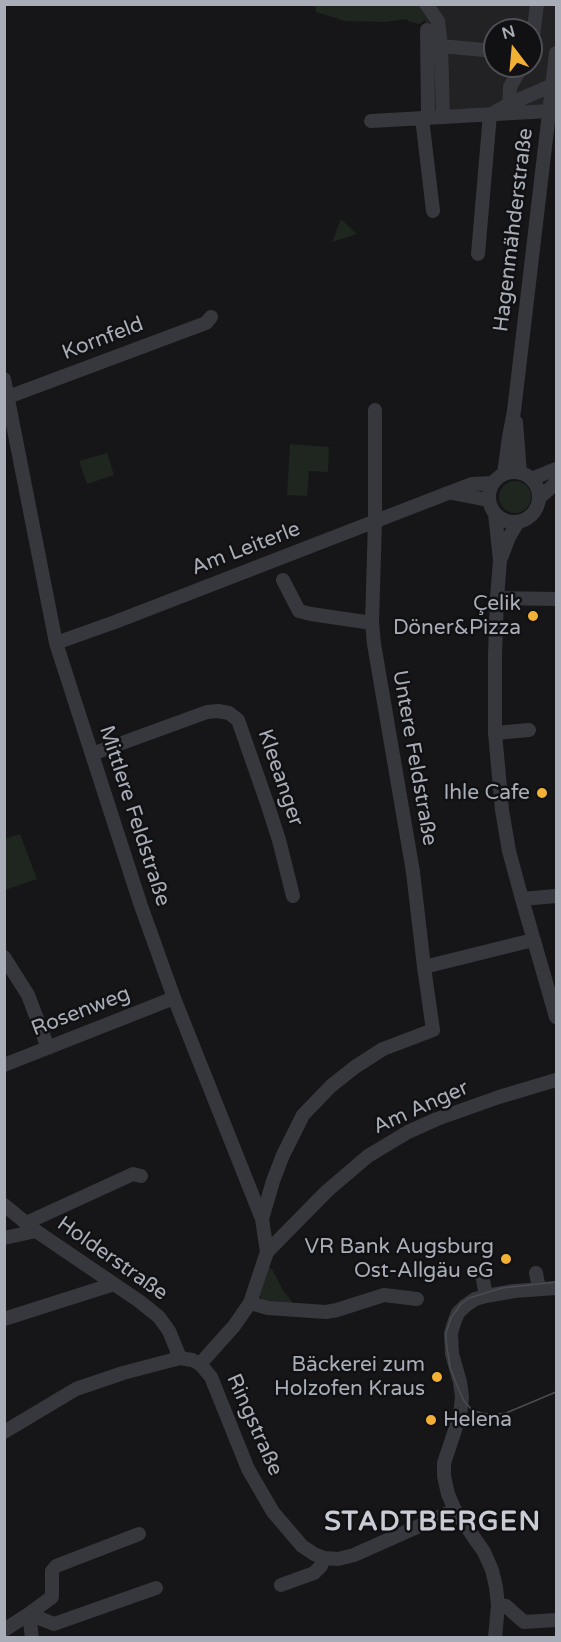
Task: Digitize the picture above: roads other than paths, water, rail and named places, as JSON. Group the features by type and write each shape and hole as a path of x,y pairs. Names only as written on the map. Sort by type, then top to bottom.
{"street":[{"path":"426,4 438,21 443,116"},
{"path":"427,30 425,117 433,211"},
{"path":"441,46 483,50"},
{"name":"Hagenmähderstraße","path":"504,474 514,411 556,53"},
{"path":"509,108 510,87 515,78"},
{"path":"371,121 492,114 509,108 553,85"},
{"path":"509,108 549,111"},
{"path":"478,254 492,114"},
{"name":"Kornfeld","path":"8,397 206,323 211,317"},
{"name":"Mittlere Feldstraße","path":"4,379 56,643 140,903 174,998 262,1219 267,1252"},
{"name":"Untere Feldstraße","path":"262,1219 280,1164 303,1115 332,1086 364,1061 383,1049 433,1030 413,872 381,693 372,623 375,411"},
{"name":"Hagenmähderstraße","path":"514,411 526,476 538,489 539,498"},
{"path":"556,469 526,476 512,472 504,474 493,483 489,491 490,507 501,520 518,522 529,518 537,509 539,498 556,483"},
{"name":"Am Leiterle","path":"56,643 472,484 493,483"},
{"path":"450,493 488,500"},
{"path":"495,514 500,560 497,598 495,733 502,810 509,851 556,1017"},
{"path":"500,560 518,522"},
{"path":"283,580 300,611 372,623"},
{"path":"497,598 556,599"},
{"name":"Kleeanger","path":"92,754 207,712 229,713 238,720 245,739 279,840 292,896"},
{"path":"495,733 530,730"},
{"path":"522,899 556,896"},
{"path":"424,967 533,940"},
{"path":"4,957 28,994 48,1048"},
{"name":"Rosenweg","path":"4,1065 174,998"},
{"name":"Am Anger","path":"267,1252 333,1185 368,1155 437,1119 556,1080"},
{"path":"4,1238 31,1227 133,1174 141,1176"},
{"name":"Holderstraße","path":"4,1206 159,1317 169,1331 180,1358"},
{"name":"Ringstraße","path":"267,1252 250,1303 234,1326 200,1364 211,1377 248,1469 273,1512 302,1546 324,1558"},
{"path":"536,1273 538,1288"},
{"path":"482,1274 486,1296"},
{"path":"4,1320 114,1284"},
{"path":"495,1638 498,1605 489,1549 455,1510 444,1476 444,1463 456,1427 462,1398 451,1350 451,1333 455,1320 465,1306 475,1299 556,1287"},
{"path":"250,1303 268,1308 326,1312 384,1295 417,1299"},
{"path":"4,1432 76,1389 123,1373 180,1358 200,1364"},
{"path":"281,1585 314,1573 321,1566 324,1558 338,1559 354,1555 455,1510"},
{"path":"4,1630 52,1597 52,1571 56,1566 139,1534"},
{"path":"29,1614 54,1624 156,1588"},
{"path":"498,1605 506,1606 524,1623 556,1620"},
{"path":"29,1614 32,1638"}],"tram line":[{"path":"556,1282 502,1288 469,1298 461,1304 451,1318 446,1333 450,1367 464,1401 473,1411 492,1415 506,1413 556,1392"}],"place":[{"name":"Çelik Döner&Pizza","path":"533,616"},
{"name":"Ihle Cafe","path":"542,793"},
{"name":"VR Bank Augsburg Ost-Allgäu eG","path":"506,1259"},
{"name":"Bäckerei zum Holzofen Kraus","path":"437,1377"},
{"name":"Helena","path":"431,1420"}],"district":[{"name":"STADTBERGEN","path":"433,1523"}]}
